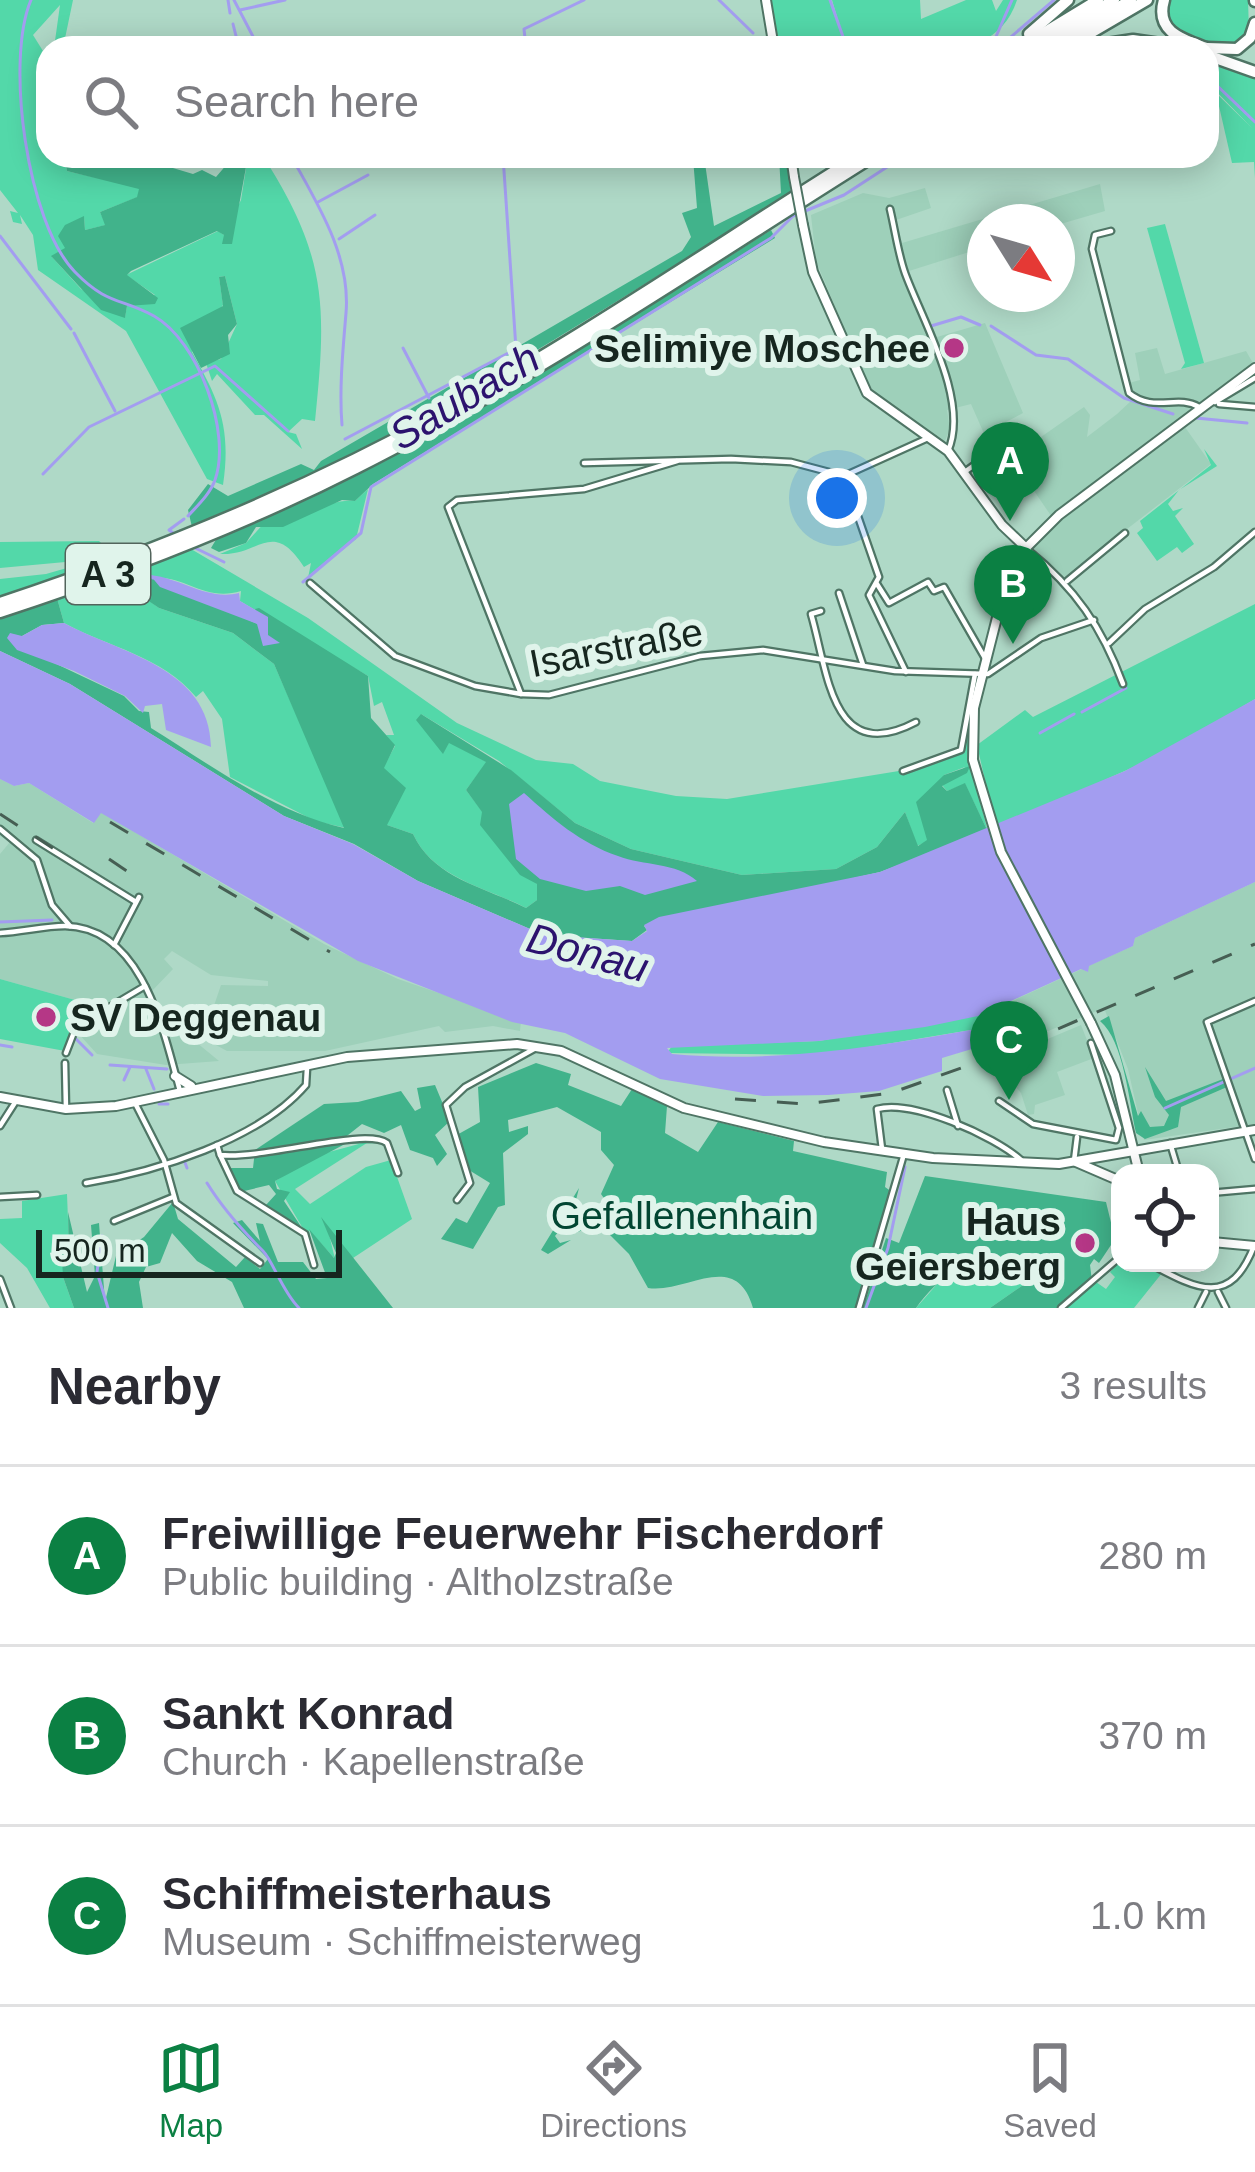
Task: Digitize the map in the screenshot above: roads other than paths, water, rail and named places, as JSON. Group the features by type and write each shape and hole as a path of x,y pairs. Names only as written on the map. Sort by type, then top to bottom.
{"highway":[{"path":"1029,36 1068,0"},
{"path":"1036,36 1098,0"},
{"path":"1053,36 1114,0"},
{"path":"1069,36 1131,0"},
{"path":"1086,36 1147,0"},
{"path":"1164,0 1161,16 1170,32 1178,36"},
{"path":"1219,50 1238,49 1252,35 1255,22"},
{"path":"1219,56 1255,72"},
{"name":"A 3","path":"213,530 446,412 840,168"},
{"name":"A 3","path":"0,607 213,530 450,418 855,168"}],"main road":[{"path":"766,0 772,36"},
{"path":"793,168 812,272 866,393 948,451 1002,525 1025,548"},
{"path":"1136,1164 1115,1075 1001,852 973,760 979,674 1010,571 1025,548 1199,407 1255,368"},
{"path":"0,1097 66,1109 135,1103 306,1064 376,1054 539,1046 618,1074 684,1108 904,1154 1020,1165 1074,1161 1250,1131"},
{"path":"175,1076 187,1087 216,1085"},
{"path":"1074,1161 1111,1177"},
{"path":"1219,1243 1254,1246"}],"street":[{"path":"890,209 904,272 942,364 952,421 948,451"},
{"path":"1111,231 1095,235 1092,249 1129,393 1156,407 1183,401 1199,407"},
{"path":"1213,401 1255,378"},
{"path":"1213,401 1255,407"},
{"path":"584,463 790,462 844,476 929,437"},
{"path":"964,472 1010,439"},
{"path":"521,694 448,507 457,500 584,489 677,461"},
{"path":"844,476 878,572 869,595 906,672"},
{"path":"1109,644 1145,609 1214,567 1255,532"},
{"path":"1066,581 1125,533"},
{"path":"1025,548 1066,581 1109,644 1123,684"},
{"path":"876,583 889,603 928,581 934,591 944,587 986,661"},
{"name":"Isarstraße","path":"310,583 395,656 475,686 521,694 549,695 700,656 763,650 906,672 979,674"},
{"path":"838,592 863,666"},
{"path":"821,610 811,614 827,682 857,731 886,737 916,722"},
{"path":"903,771 961,749 979,674 1009,664 1041,638 1094,620"},
{"path":"0,829 37,860 52,905 70,926 114,945 145,986 178,1093"},
{"path":"36,840 137,899 114,945"},
{"path":"0,933 70,926"},
{"path":"66,1053 71,1034 82,1022 145,986"},
{"path":"1254,1155 1250,1131 1207,1022 1255,1001"},
{"path":"999,1101 1028,1122 1112,1142 1119,1128 1091,1043"},
{"path":"457,1200 470,1183 446,1105 465,1087 539,1046"},
{"path":"65,1063 66,1109"},
{"path":"86,1183 141,1172 164,1160 218,1145 290,1103 306,1085 306,1064"},
{"path":"940,1118 947,1090"},
{"path":"0,1126 16,1101"},
{"path":"947,1102 958,1126"},
{"path":"135,1103 164,1160 172,1197 260,1264"},
{"path":"882,1151 877,1108 913,1107 1012,1152 1020,1165"},
{"path":"220,1155 271,1156 370,1136 384,1138 398,1173"},
{"path":"1074,1161 1077,1136"},
{"path":"1170,1143 1176,1164"},
{"path":"218,1145 237,1191 304,1234 314,1265"},
{"path":"859,1308 904,1154"},
{"path":"1219,1192 1255,1189"},
{"path":"0,1197 37,1195"},
{"path":"114,1221 172,1197"},
{"path":"1165,1272 1206,1292 1219,1292 1243,1272 1254,1246"},
{"path":"1061,1308 1111,1264"},
{"path":"1,1283 11,1308"},
{"path":"1198,1308 1206,1292"},
{"path":"1219,1292 1226,1308"}],"water":[{"path":"150,575 205,592 239,593 240,601 268,617 268,635 280,643 263,646 257,624 160,587"},
{"path":"64,623 158,666 179,681 207,720 211,747 166,730 162,704 145,706 143,713 125,696 17,650 7,638 10,633 22,636 42,625"},
{"name":"Donau","path":"0,651 70,684 284,816 544,935 632,941 647,931 644,925 659,917 880,872 1125,771 1255,699 1255,882 1135,938 1133,946 1089,966 1088,972 1081,969 978,1016 819,1041 667,1048 672,1054 792,1055 989,1027 995,1042 942,1058 942,1071 879,1091 828,1095 763,1096 660,1079 565,1033 512,1022 358,961 101,813 94,823 29,783 14,786 0,779"},
{"path":"524,793 556,821 604,851 670,867 697,881 645,895 620,886 586,891 540,879 516,859 509,804"}],"waterway":[{"path":"31,0 20,61 25,140 44,217 58,249 86,283 170,328 197,366 215,414 219,438 215,480 188,516"},
{"path":"228,0 230,13"},
{"path":"234,0 253,36"},
{"path":"240,10 285,0"},
{"path":"525,36 524,29 584,0"},
{"path":"719,0 753,33"},
{"path":"830,0 843,36"},
{"path":"996,36 1012,0"},
{"path":"1012,36 1054,0"},
{"path":"233,24 236,36"},
{"name":"Saubach","path":"1219,88 1255,122"},
{"path":"298,168 330,231 343,271 342,425"},
{"path":"345,439 516,349 504,168"},
{"name":"Saubach","path":"303,582 361,533 371,487 771,238 793,216 844,195 886,168"},
{"path":"318,202 368,175"},
{"path":"339,239 375,215"},
{"path":"0,236 71,329"},
{"path":"931,326 961,317 980,325"},
{"path":"991,326 1036,355 1068,359 1124,398 1173,414"},
{"path":"74,333 115,411"},
{"path":"403,348 429,398"},
{"path":"43,474 89,427 215,366 288,431"},
{"path":"1196,418 1247,423"},
{"path":"177,536 169,530 184,519"},
{"path":"189,545 224,562"},
{"path":"96,557 114,550 125,555"},
{"name":"Saubach","path":"137,566 153,578"},
{"path":"1082,712 1126,688"},
{"path":"1040,733 1074,714"},
{"path":"0,922 52,920"},
{"path":"74,1037 92,1055"},
{"path":"0,1045 12,1047"},
{"path":"110,1065 167,1069"},
{"path":"124,1080 130,1067"},
{"path":"1165,1108 1255,1068"},
{"path":"146,1069 154,1089"},
{"path":"159,1104 168,1104"},
{"path":"184,1160 187,1168"},
{"path":"866,1308 888,1248 905,1167"},
{"path":"207,1183 267,1256 299,1308"},
{"path":"102,1236 97,1272 108,1308"}],"railway":[{"path":"0,814 68,858"},
{"path":"110,822 330,952"},
{"path":"109,859 134,876"},
{"path":"735,1099 806,1104 891,1093 995,1056 1255,944"}],"place":[{"name":"Selimiye Moschee","path":"954,348"},
{"name":"Freiwillige Feuerwehr Fischerdorf","path":"1010,521"},
{"name":"Sankt Konrad","path":"1013,644"},
{"name":"SV Deggenau","path":"46,1017"},
{"name":"Schiffmeisterhaus","path":"1009,1100"},
{"name":"Haus Geiersberg","path":"1085,1243"}],"park label":[{"name":"Gefallenenhain","path":"682,1215"}]}
